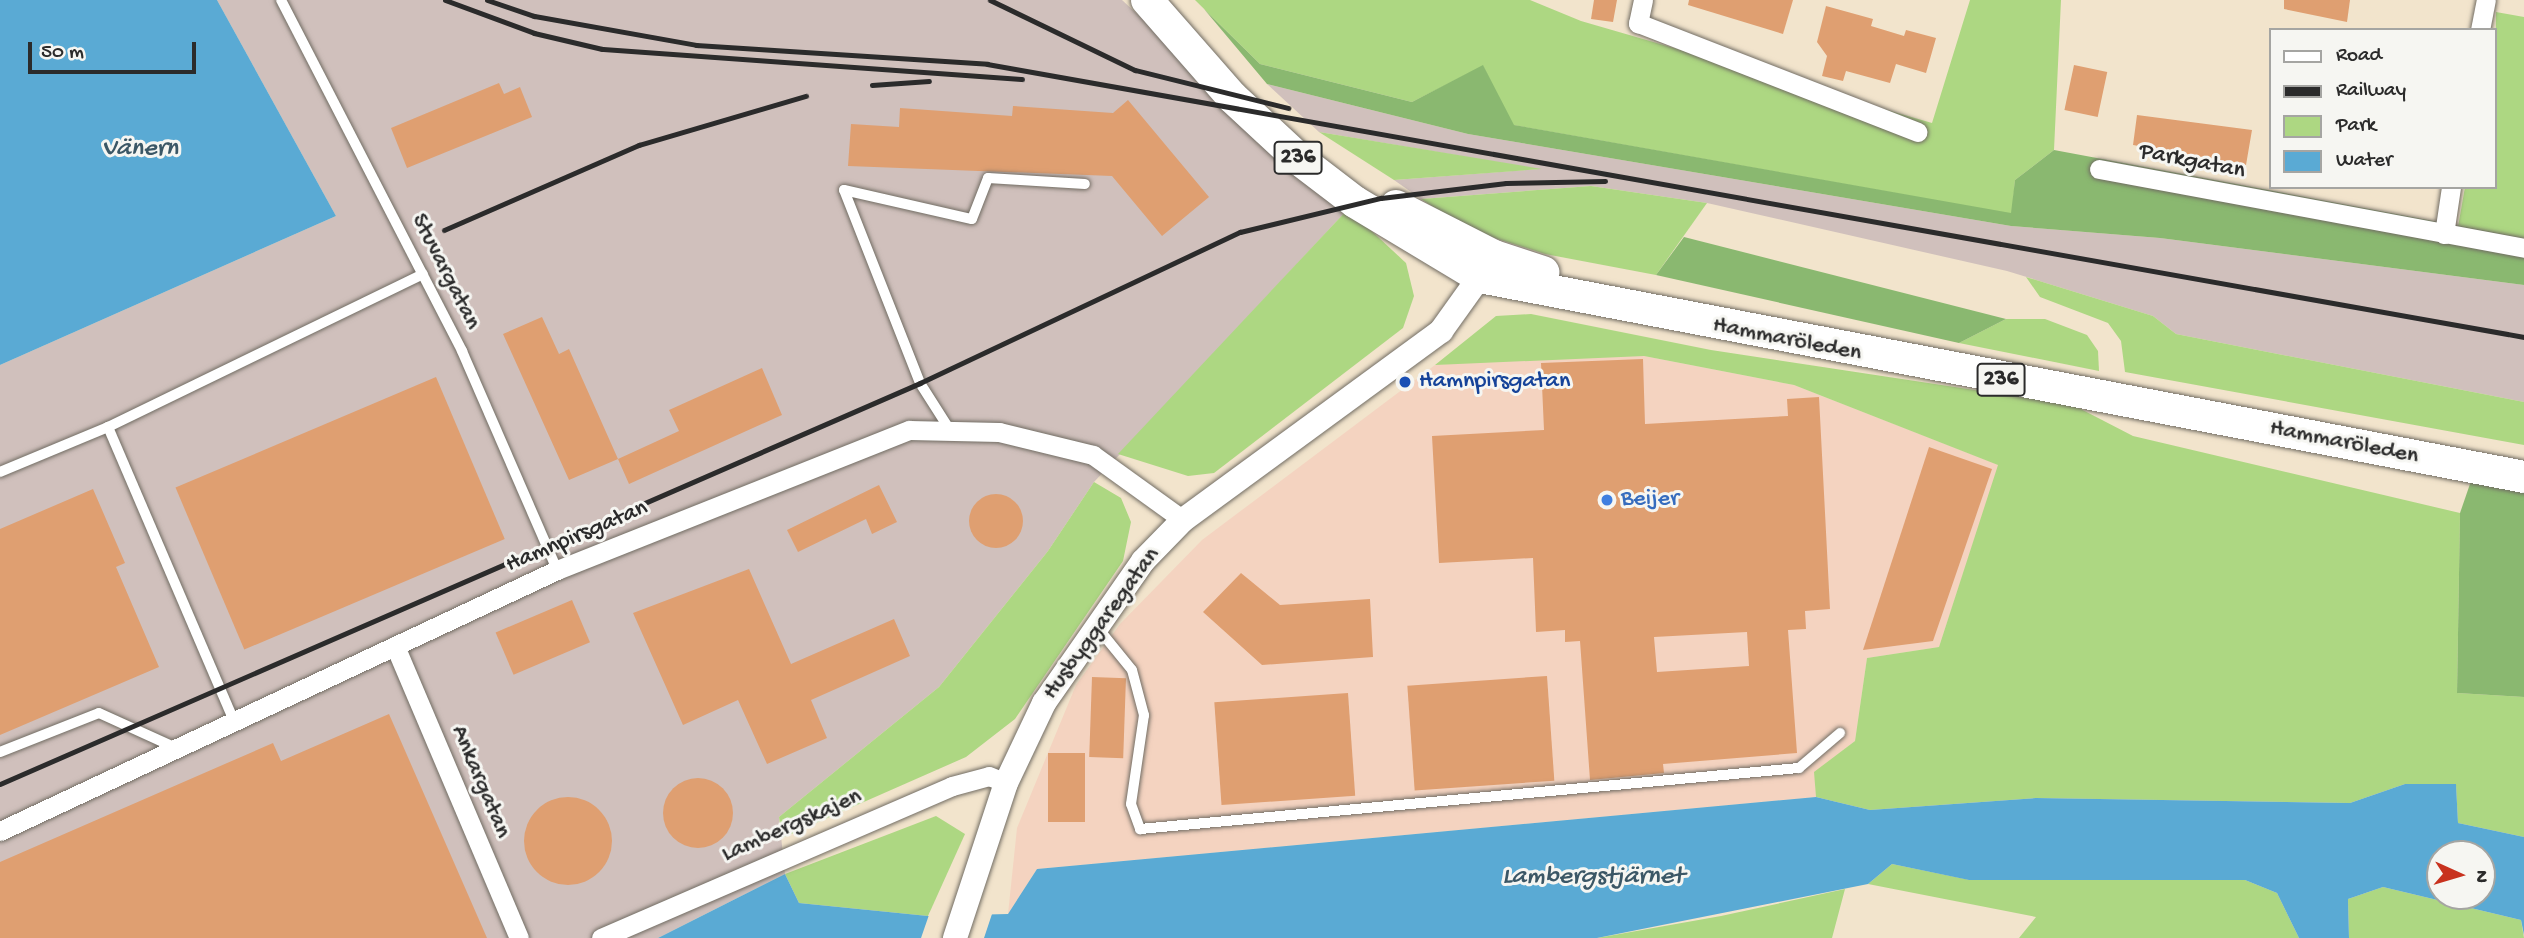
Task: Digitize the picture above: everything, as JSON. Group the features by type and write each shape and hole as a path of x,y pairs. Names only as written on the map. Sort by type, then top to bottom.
{"main road":[{"name":"Hammaröleden","path":"1147,0 1232,97 1300,160 1356,202 1487,267 1600,305 2524,477"},
{"name":"Hammaröleden","path":"1168,0 1257,100 1326,160 1487,267 2524,460"}],"street":[{"path":"1643,0 1638,23 1917,132"},
{"path":"2480,28 2486,0"},
{"name":"Parkgatan","path":"2099,169 2524,248"},
{"path":"2444,234 2451,189"},
{"name":"Husbyggaregatan","path":"954,938 975,864 1006,783 1044,703 1096,625 1183,520 1441,331 1487,267"},
{"name":"Hamnpirsgatan","path":"0,831 556,570 859,445 948,427 999,432 1093,455 1183,520"},
{"name":"Ankargatan","path":"395,646 519,938"},
{"name":"Lambergskajen","path":"601,938 878,814 989,776 1006,783"}],"lane":[{"name":"Stuvargatan","path":"281,0 423,274 556,570"},
{"path":"948,427 920,383 844,190 972,219 989,178 1085,184"},
{"path":"0,472 108,427 423,274"},
{"path":"108,427 234,721"},
{"path":"1096,625 1132,670 1144,715 1131,804 1140,829 1799,768 1840,733"},
{"path":"0,752 99,713 177,748"}],"shaded area":[{"path":"217,0 1122,0 1348,209 1094,482 1048,551 939,687 779,817 785,874 658,938 0,938 0,365 336,216"},
{"path":"1267,84 1468,134 2011,226 2160,238 2524,285 2524,402 2176,334 2153,316 2007,271 1707,203 1591,186 1421,199 1394,180 1538,169 1319,132"},
{"path":"1574,354 1644,356 1794,385 1999,465 1939,647 1867,658 1855,741 1815,772 1816,797 1037,869 1008,914 1017,828 1076,685 1120,624 1202,540 1435,365"}],"green space":[{"path":"1195,0 1530,0 1581,21 1932,123 1970,0 2061,0 2054,150 2015,180 2012,214 1513,125 1483,66 1412,102 1260,64"},
{"path":"1204,9 1260,64 1412,102 1483,65 1514,125 2011,213 2015,180 2054,150 2524,238 2524,285 2160,238 2011,226 1468,134 1267,84"},
{"path":"2496,12 2524,17 2524,238 2458,227 2465,189 2496,189"},
{"path":"1319,132 1542,169 1394,180"},
{"path":"1591,186 1707,203 1656,275 1545,254 1469,230 1421,199"},
{"path":"1348,209 1406,263 1414,296 1403,328 1214,473 1188,476 1118,454"},
{"path":"1684,237 2006,319 1959,343 1656,275"},
{"path":"2026,277 2153,316 2176,334 2524,402 2524,445 2125,372 2121,341 2108,323 2040,297"},
{"path":"1531,314 1711,350 2073,405 2133,436 2460,513 2457,693 2524,697 2524,837 2458,823 2456,785 2405,784 2350,803 2036,798 1870,810 1816,797 1814,772 1855,741 1867,658 1939,647 1998,465 1794,385 1644,356 1435,365 1496,316"},
{"path":"2006,319 2045,319 2087,335 2098,351 2099,371 1959,343"},
{"path":"2471,481 2524,491 2524,697 2457,693 2460,513"},
{"path":"1094,482 1121,498 1131,522 1123,561 1015,719 966,757 782,838 779,817 939,687 1048,551"},
{"path":"936,816 965,834 928,916 799,903 785,874"},
{"path":"1892,864 1970,880 2245,880 2277,893 2299,938 2019,938 2036,917 1868,884"},
{"path":"2383,887 2426,897 2426,910 2479,910 2521,920 2524,938 2349,938 2348,899"},
{"path":"1845,889 1832,938 1597,938 1721,916"}],"water":[{"name":"Vänern","path":"0,0 217,0 336,216 0,365"},
{"name":"Lambergstjärnet","path":"2405,784 2456,784 2458,823 2524,837 2524,935 2521,920 2479,910 2496,910 2496,840 2426,840 2426,897 2383,887 2348,899 2349,938 2299,938 2277,893 2245,880 1969,880 1892,864 1868,884 1597,938 658,938 785,874 799,903 928,916 1008,914 1037,869 1816,797 1870,810 2036,798 2350,803"}],"pier":[{"path":"993,911 984,938 921,938 930,912"}],"building":[{"path":"1594,0 1617,0 1613,22 1591,19"},
{"path":"1689,0 1793,0 1783,34 1688,5"},
{"path":"2284,0 2350,0 2347,22 2284,9"},
{"path":"1826,6 1873,19 1871,26 1904,36 1906,30 1936,38 1926,73 1896,64 1890,83 1846,71 1843,81 1822,76 1827,56 1817,42"},
{"path":"2074,65 2107,72 2098,117 2064,110"},
{"path":"499,83 504,94 520,87 532,117 407,168 391,128"},
{"path":"1128,100 1209,197 1162,236 1112,176 848,166 851,124 899,127 900,108 1012,116 1013,106 1113,113"},
{"path":"2137,115 2252,130 2246,165 2213,166 2214,159 2133,145"},
{"path":"542,317 559,354 569,349 618,459 569,480 503,334"},
{"path":"1643,359 1645,424 1788,416 1787,399 1819,397 1830,609 1805,611 1806,629 1788,630 1797,753 1663,764 1664,773 1590,780 1580,641 1565,642 1565,630 1536,632 1533,558 1439,563 1432,436 1544,430 1541,363","holes":["1747,632 1749,666 1657,672 1654,637"]},
{"path":"762,368 782,415 629,484 618,459 679,431 669,410"},
{"path":"436,377 505,539 244,650 175,488"},
{"path":"1929,447 1992,469 1933,641 1863,650"},
{"path":"879,485 897,522 872,534 866,519 798,552 787,530"},
{"path":"93,489 125,563 116,567 159,667 0,735 0,529"},
{"path":"996,494 1015,502 1023,521 1015,540 996,548 977,540 969,521 977,502"},
{"path":"749,569 791,664 894,619 910,656 811,700 827,738 767,764 738,700 683,725 633,613"},
{"path":"1241,573 1280,605 1370,599 1373,657 1262,665 1203,612"},
{"path":"572,600 590,642 514,675 496,632"},
{"path":"1547,676 1554,781 1415,791 1407,686"},
{"path":"1092,677 1126,678 1123,758 1089,757"},
{"path":"1348,693 1355,796 1222,805 1214,702"},
{"path":"389,714 487,938 0,938 0,862 273,743 281,761"},
{"path":"1048,753 1085,753 1085,822 1048,822"},
{"path":"698,778 723,788 733,813 723,838 698,848 673,838 663,813 673,788"},
{"path":"568,797 593,804 605,816 612,841 605,866 593,878 568,885 543,878 531,866 524,841 531,816 543,804"}],"railway":[{"path":"445,0 534,33 602,49 1022,79"},
{"path":"487,0 534,16 696,45 987,64 2524,337"},
{"path":"990,0 1135,70 1288,108"},
{"path":"872,85 929,81"},
{"path":"444,230 639,145 806,96"},
{"path":"0,784 920,383 1240,232 1381,198 1506,183 1605,181"}],"place":[{"name":"Hamnpirsgatan","path":"1405,382"},
{"name":"Beijer","path":"1607,500"}]}
